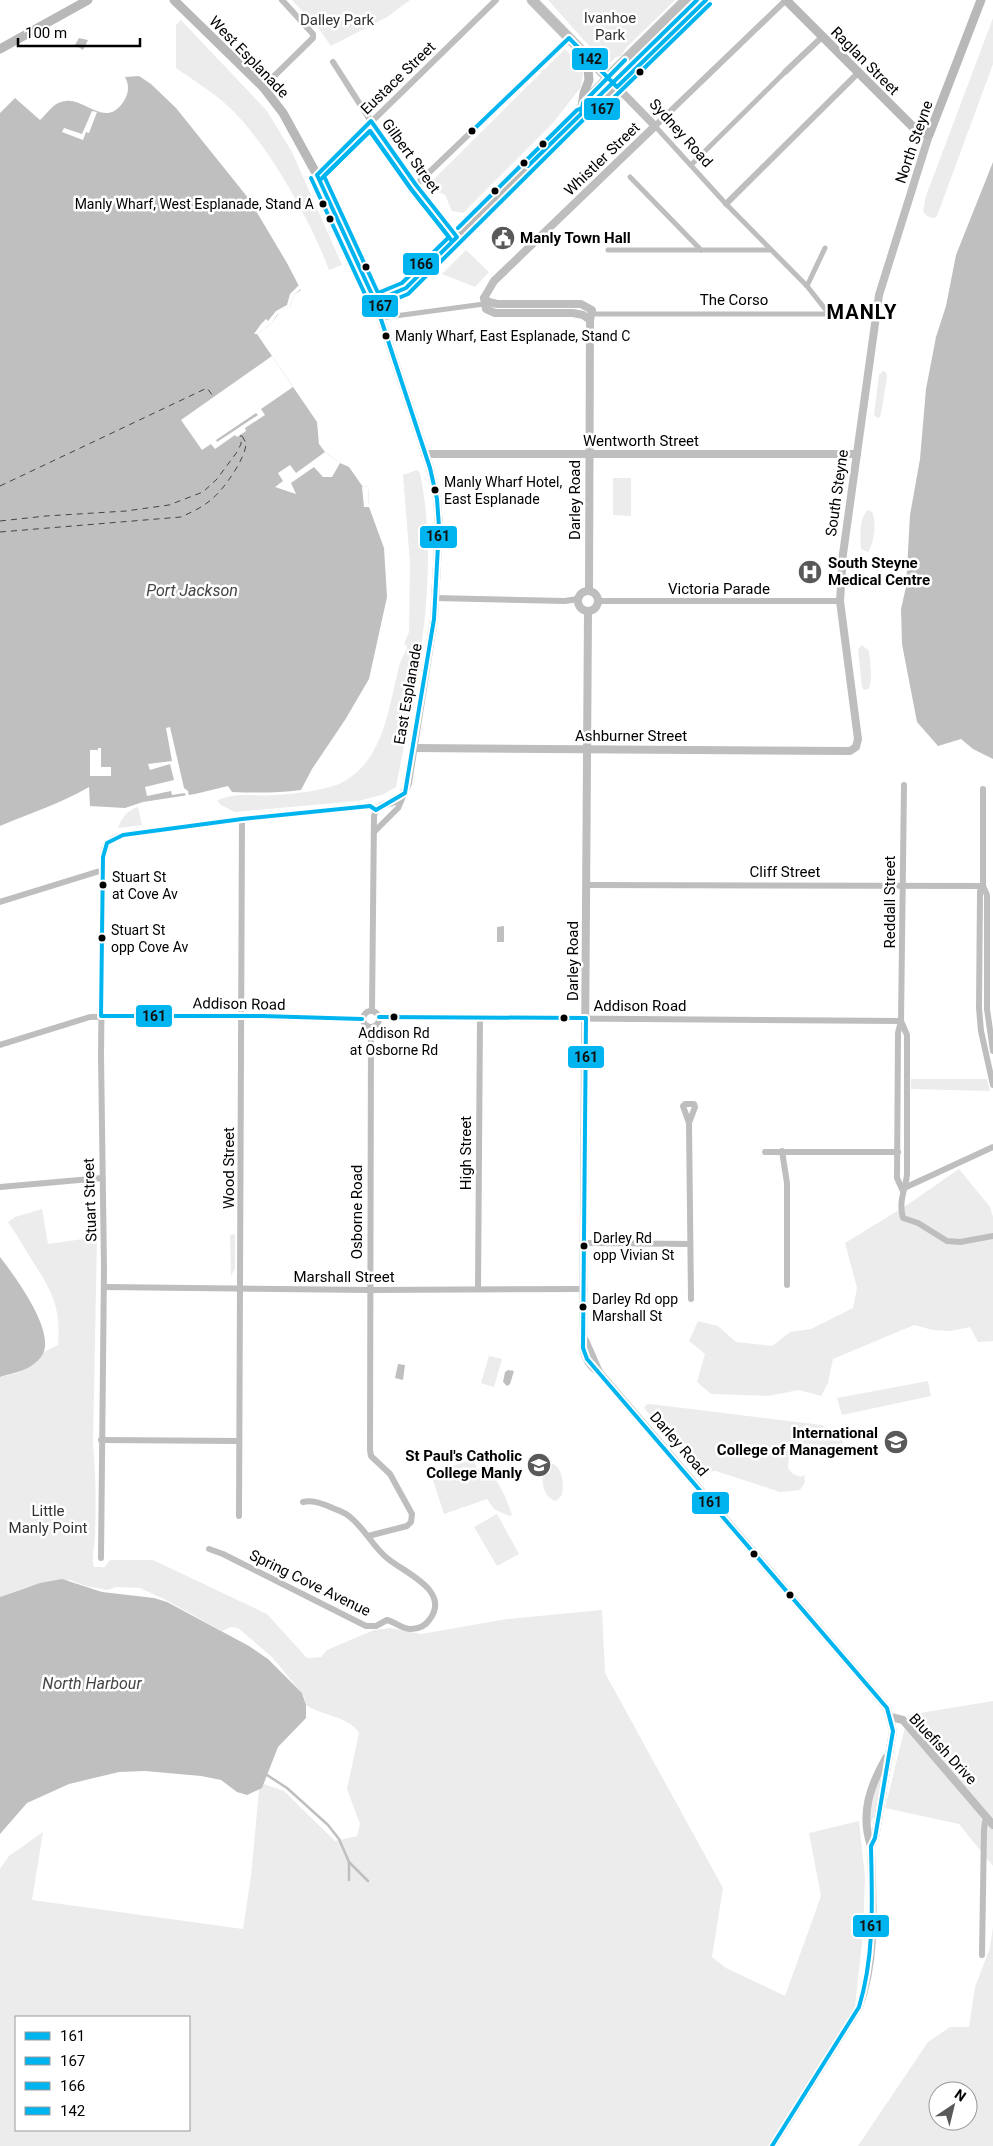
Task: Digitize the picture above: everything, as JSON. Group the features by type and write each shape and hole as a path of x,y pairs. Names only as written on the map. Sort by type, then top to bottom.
{"main road":[{"path":"0,49 88,0"},
{"name":"West Esplanade","path":"174,0 263,87 283,113 317,175 375,301"},
{"name":"Sydney Road","path":"532,0 617,87"},
{"path":"583,103 686,0"},
{"path":"375,301 406,288 581,114 593,110 706,0"},
{"name":"Raglan Street","path":"786,0 916,130 929,136"},
{"name":"North Steyne","path":"929,136 981,0"},
{"path":"581,114 584,93 589,80 587,57"}],"street":[{"path":"263,87 313,38 313,34 282,0"},
{"name":"Eustace Street","path":"317,175 496,0"},
{"name":"Whistler Street","path":"484,301 494,281 786,0"},
{"path":"691,165 822,36"},
{"path":"416,185 569,38"},
{"name":"Gilbert Street","path":"333,62 371,121 416,185 457,237"},
{"path":"726,204 858,73"},
{"name":"Sydney Road","path":"617,87 769,250 807,286 829,314"},
{"name":"North Steyne","path":"879,295 929,136"},
{"path":"630,177 701,250"},
{"path":"807,286 825,248"},
{"path":"608,250 769,250"},
{"name":"South Steyne","path":"850,751 856,747 858,739 840,601 843,554 879,295"},
{"name":"East Esplanade","path":"375,301 434,483 438,508 439,527 435,598 430,648 405,793"},
{"name":"The Corso","path":"380,318 484,301 486,309 495,312 573,313 591,317 876,314"},
{"name":"Darley Road","path":"588,591 591,317"},
{"name":"Wentworth Street","path":"425,454 856,454"},
{"path":"588,591 596,594 599,601 596,608 588,612 580,608 578,599 582,593 588,591"},
{"path":"435,598 556,601 578,599"},
{"name":"Victoria Parade","path":"599,601 840,601"},
{"name":"Darley Road","path":"588,612 585,1340 599,1372 871,1689 887,1708 891,1718"},
{"name":"Ashburner Street","path":"413,748 850,751"},
{"name":"Reddall Street","path":"904,785 901,1021 898,1034 897,1178 902,1189 903,1218 918,1223 947,1241 960,1242 993,1236"},
{"path":"984,789 984,886 987,896 987,1009 993,1051"},
{"path":"372,1010 365,1012 362,1019 366,1026 371,1027 377,1024 379,1017 372,1010 374,816 379,807 395,802 405,793"},
{"path":"374,832 398,808 405,793"},
{"path":"242,819 370,806 376,810"},
{"name":"Stuart Street","path":"101,1558 104,1287 101,1016 103,852 106,843 110,839 123,835 242,819"},
{"name":"Wood Street","path":"239,1516 242,819"},
{"path":"0,902 103,870"},
{"name":"Cliff Street","path":"586,885 902,884 984,886"},
{"path":"984,886 980,891 978,1008 993,1085"},
{"name":"Addison Road","path":"0,1045 90,1016 241,1016 362,1019"},
{"name":"Addison Road","path":"379,1017 901,1021"},
{"name":"High Street","path":"478,1289 480,1017"},
{"name":"Reddall Street","path":"901,1021 907,1035 907,1180 902,1189"},
{"name":"Osborne Road","path":"368,1536 406,1526 411,1522 412,1514 390,1474 371,1456 371,1027"},
{"path":"689,1123 691,1299"},
{"path":"902,1189 993,1147"},
{"path":"782,1151 787,1183 787,1284"},
{"path":"765,1152 898,1152"},
{"path":"0,1187 102,1178"},
{"path":"585,1243 690,1244"},
{"name":"Marshall Street","path":"104,1287 370,1290 585,1289"},
{"path":"101,1440 239,1441"},
{"name":"Spring Cove Avenue","path":"209,1549 223,1554 366,1626 376,1626 387,1620 404,1628 412,1629 421,1627 432,1616 435,1608 430,1590 409,1572 387,1558 346,1514 310,1501 303,1502"},
{"path":"871,1846 875,1838 893,1731 891,1718"},
{"name":"Bluefish Drive","path":"891,1718 903,1720 993,1825"},
{"path":"772,2146 859,2007 865,1992 872,1948 871,1846 866,1822 868,1799 888,1754"},
{"path":"982,1956 984,1829 986,1817"}],"green space":[{"name":"Dalley Park","path":"292,0 410,0 387,17 331,46 319,29"},
{"name":"Ivanhoe Park","path":"548,0 675,0 626,48 621,56 616,57 607,66"},
{"path":"993,18 993,64 937,216 935,218 929,217 923,211 926,196"},
{"path":"181,20 267,111 292,152 342,265 329,270 300,207 258,140 243,122 216,96 176,68 176,25"},
{"path":"565,49 578,63 583,73 581,87 553,123 463,213 452,211 445,195 436,191 430,183"},
{"path":"466,250 489,272 475,287 442,274"},
{"path":"883,371 886,372 887,377 879,418 874,415 879,375"},
{"path":"417,470 420,473 426,512 428,551 427,591 418,670 396,787 382,795 358,801 235,812 221,805 217,801 231,796 292,794 337,785 357,772 368,760 383,731 400,663 407,648 404,644 409,632 410,563 403,475"},
{"path":"613,478 631,478 631,516 613,515"},
{"path":"868,510 874,516 875,527 872,544 868,552 861,549 860,534 863,518"},
{"path":"862,645 869,651 871,670 869,689 865,690 862,688 858,649"},
{"path":"138,807 142,825 118,828 125,815"},
{"path":"911,1079 987,1079 990,1091 911,1089"},
{"path":"959,1169 990,1207 993,1217 993,1341 978,1342 970,1327 950,1331 933,1330 914,1325 833,1359 828,1383 821,1396 799,1390 768,1396 711,1394 697,1382 705,1354 689,1341 698,1321 718,1326 736,1342 772,1346 790,1332 811,1329 853,1308 857,1288 845,1243 907,1205"},
{"name":"Little Manly Point","path":"42,1209 48,1244 97,1237 93,1443 96,1501 94,1567 105,1567 110,1560 153,1560 267,1614 307,1658 321,1657 327,1650 374,1630 390,1628 421,1634 507,1619 602,1610 605,1673 723,1888 712,1957 726,1968 785,1996 821,1896 809,1833 859,1821 865,1877 863,1934 855,2006 768,2146 0,2146 0,1869 9,1856 43,1832 32,1900 243,1929 251,1876 259,1790 264,1784 284,1791 335,1841 357,1836 360,1824 347,1789 359,1733 348,1723 306,1705 304,1696 272,1657 238,1628 231,1627 222,1631 140,1588 117,1587 107,1590 86,1586 70,1580 27,1587 0,1597 0,1377 18,1373 37,1362 44,1352 58,1345 59,1333 57,1312 51,1293 8,1222 15,1217"},
{"path":"235,1234 235,1268 231,1276 230,1235"},
{"path":"489,1356 502,1359 494,1387 481,1383"},
{"path":"928,1381 931,1396 842,1415 837,1398"},
{"path":"650,1404 822,1425 838,1435 844,1443 813,1449 812,1444 798,1445 798,1450 794,1451 789,1457 788,1468 793,1474 801,1477 804,1475 805,1482 800,1490 780,1492 716,1471 700,1472 644,1408"},
{"path":"473,1459 477,1470 488,1465 505,1496 512,1515 509,1516 494,1509 487,1499 444,1514 431,1474"},
{"path":"550,1463 558,1468 563,1481 562,1495 556,1501 547,1495 543,1484 544,1472"},
{"path":"497,1514 519,1554 497,1566 474,1527"},
{"path":"993,1701 993,1866 959,1824 885,1808 908,1715"},
{"path":"879,1778 881,1779 877,1810 870,1825 869,1808"},
{"path":"993,1927 993,2146 858,2146 928,2042 950,2027 969,2027 975,1987 990,1948"}],"water":[{"path":"79,38 88,40 83,50 75,45"},
{"name":"Port Jackson","path":"139,76 151,84 176,108 249,199 301,290 294,295 290,307 280,312 272,323 257,334 317,422 319,444 325,452 349,467 363,487 368,486 369,507 384,548 387,597 369,679 345,720 312,769 301,790 284,792 232,792 228,786 195,794 143,802 125,808 90,806 89,787 57,803 0,826 0,113 15,98 40,120 54,105 66,101 74,101 104,113 111,112 118,108 125,99 128,85 125,77"},
{"path":"993,162 993,759 973,749 961,739 938,746 917,722 902,644 901,609 906,587 910,515 920,459 926,389 936,337 946,306 956,255"},
{"path":"504,926 504,942 497,942 497,927"},
{"path":"0,1257 24,1291 40,1320 45,1347 37,1362 22,1370 0,1377"},
{"path":"398,1364 405,1365 403,1380 395,1378"},
{"path":"508,1370 514,1371 510,1384 507,1386 503,1382 505,1372"},
{"name":"North Harbour","path":"62,1579 102,1592 154,1598 167,1602 249,1646 268,1659 302,1693 306,1705 306,1718 278,1747 262,1788 247,1795 237,1792 221,1780 201,1776 145,1771 119,1772 69,1784 27,1803 0,1834 0,1597 40,1583"}],"pier":[{"path":"92,111 97,112 89,133 86,132 83,140 62,132 64,128 82,134"},
{"path":"300,284 302,288 294,295 290,307 277,315 272,323 257,334 254,334 266,319 268,321 276,311 287,305 290,294"},
{"path":"272,356 293,387 261,409 265,415 245,428 246,431 237,437 235,435 215,449 211,444 202,450 181,420","holes":["256,413 258,415 217,442 216,440"]},
{"path":"325,452 340,463 332,477 323,477 314,467 291,483 296,494 275,487 283,481 278,473 290,465 296,473"},
{"path":"368,486 369,507 364,507 362,487"},
{"path":"170,727 184,788 188,791 189,797 186,797 185,793 172,795 171,791 147,796 145,787 174,780 170,764 150,770 148,764 172,761 166,728"},
{"path":"98,748 101,748 101,767 111,767 111,776 90,776 90,750 98,750"}],"waterway":[{"path":"267,1775 287,1788 328,1825 339,1839 349,1862 368,1881"},
{"path":"349,1862 349,1880"}],"ferry route":[{"path":"0,486 207,388 213,396"},
{"path":"0,532 181,517 209,502 228,481 245,449 246,443 241,434"},
{"path":"0,521 126,511 169,505 203,492 217,479 237,452 241,444 241,435"}],"transit line":[{"name":"166","path":"458,228 577,110 590,105 697,0"},
{"name":"142","path":"472,131 569,38 617,87 706,0"},
{"name":"167","path":"311,178 370,305 377,307 408,294 584,119 597,114 710,4"},
{"name":"142","path":"528,166 581,114 583,103 625,60"},
{"name":"161","path":"371,121 416,185 457,237 406,288 375,301 317,175 371,121"},
{"name":"167","path":"321,179 370,131 411,189 452,241"},
{"name":"166","path":"370,131 411,189 449,237 402,283 378,293 324,176 370,131"},
{"name":"161","path":"362,1019 262,1016 101,1016 103,857 107,843 123,835 242,819 370,806 376,810 405,793 434,619 439,527 437,499 430,468 375,301"},
{"name":"161","path":"379,1017 586,1018 583,1348 587,1359 887,1708 893,1731 875,1838 871,1846 872,1907 870,1947 868,1967 859,2007 772,2146"}],"place":[{"name":"Manly Wharf, West Esplanade, Stand A","path":"323,204"},
{"name":"Manly Town Hall","path":"503,238"},
{"name":"Manly Wharf, East Esplanade, Stand C","path":"386,336"},
{"name":"Manly Wharf Hotel, East Esplanade","path":"435,490"},
{"name":"South Steyne Medical Centre","path":"810,572"},
{"name":"Stuart St at Cove Av","path":"103,885"},
{"name":"Stuart St opp Cove Av","path":"102,938"},
{"name":"Addison Rd at Osborne Rd","path":"394,1017"},
{"name":"Darley Rd opp Vivian St","path":"584,1246"},
{"name":"Darley Rd opp Marshall St","path":"583,1307"},
{"name":"International College of Management","path":"896,1442"},
{"name":"St Paul's Catholic College Manly","path":"539,1465"}],"district":[{"name":"MANLY","path":"862,312"}]}
